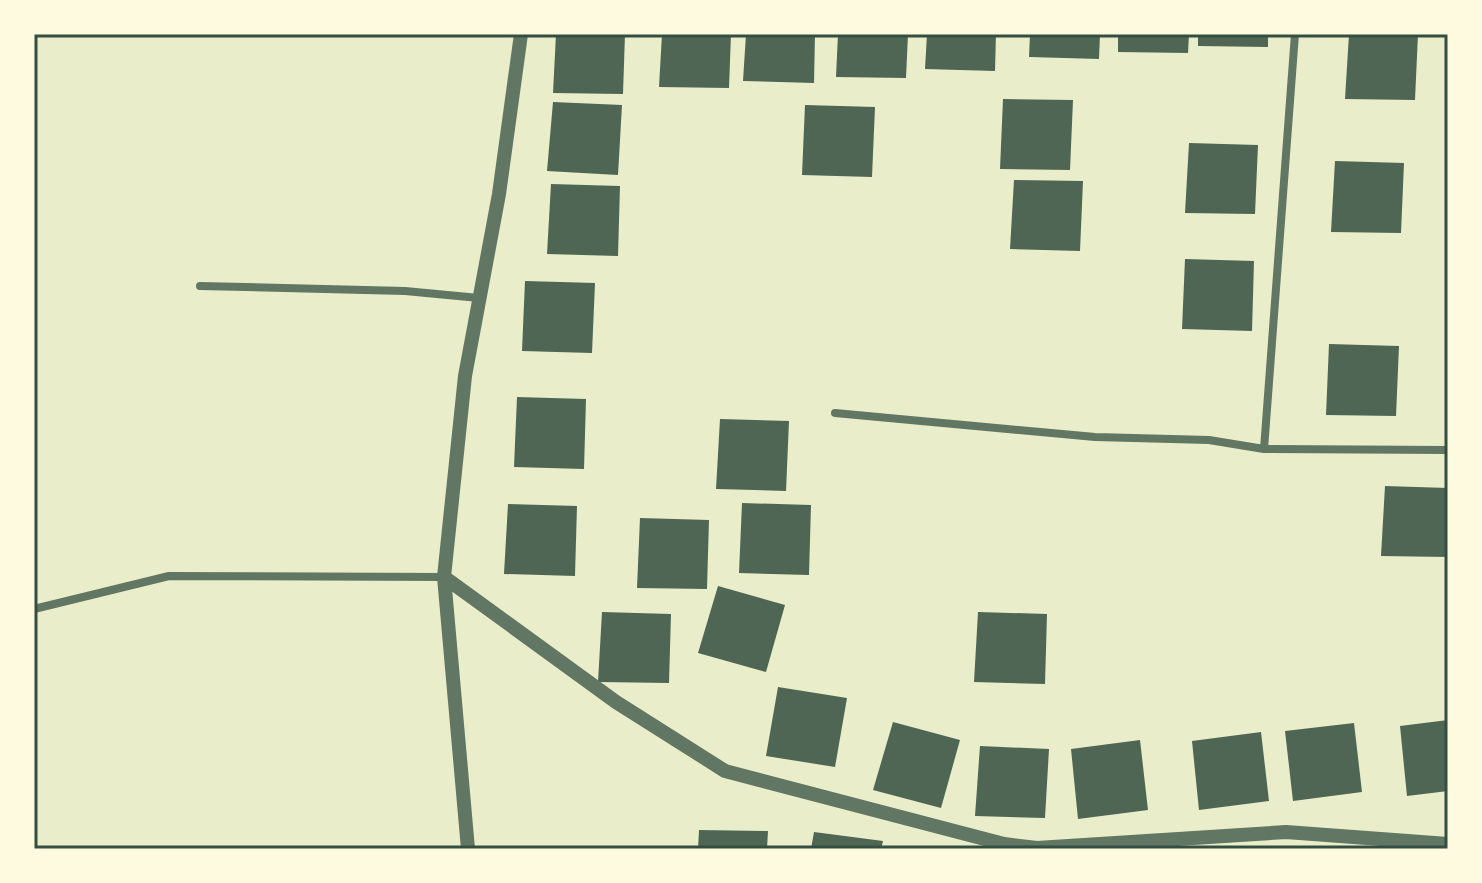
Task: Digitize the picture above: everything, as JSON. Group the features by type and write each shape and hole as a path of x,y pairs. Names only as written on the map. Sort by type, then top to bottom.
{"street":[{"path":"468,849 444,577 465,376 499,194 521,34"},
{"path":"1264,449 1295,34"},
{"path":"200,286 405,291 479,298"},
{"path":"835,413 1095,437 1209,440 1264,449 1448,450"},
{"path":"34,609 169,576 444,577 616,702 725,771 1005,846 1037,848 1286,832 1448,844"}],"building":[{"path":"556,34 625,34 623,94 553,93"},
{"path":"662,34 731,34 729,88 659,87"},
{"path":"746,34 815,34 814,83 743,81"},
{"path":"838,34 908,34 906,78 836,77"},
{"path":"927,34 996,34 995,71 925,69"},
{"path":"1030,34 1100,34 1099,59 1029,57"},
{"path":"1118,34 1189,34 1188,53 1118,52"},
{"path":"1198,34 1268,34 1268,47 1198,46"},
{"path":"1349,34 1418,34 1415,100 1345,99"},
{"path":"1003,99 1073,100 1070,170 1000,169"},
{"path":"553,102 622,105 618,175 547,171"},
{"path":"805,105 875,107 872,177 802,175"},
{"path":"1189,143 1258,145 1255,214 1185,213"},
{"path":"1335,161 1404,163 1401,233 1331,232"},
{"path":"1014,180 1083,181 1080,251 1010,249"},
{"path":"551,184 620,186 618,256 547,254"},
{"path":"1185,259 1254,261 1252,331 1182,329"},
{"path":"525,281 595,283 592,353 522,351"},
{"path":"1329,344 1399,346 1396,416 1326,415"},
{"path":"517,397 586,399 584,469 514,467"},
{"path":"720,419 789,421 786,491 716,489"},
{"path":"1385,486 1448,488 1448,557 1381,556"},
{"path":"742,503 811,505 809,575 739,573"},
{"path":"508,504 577,506 575,576 504,574"},
{"path":"640,518 709,520 707,589 637,588"},
{"path":"718,586 785,605 766,672 698,653"},
{"path":"602,612 671,614 669,683 598,682"},
{"path":"978,612 1047,614 1045,684 974,682"},
{"path":"778,687 847,698 835,767 766,756"},
{"path":"1448,720 1448,791 1407,796 1400,726"},
{"path":"893,722 960,740 941,808 873,790"},
{"path":"1354,723 1362,792 1293,801 1285,731"},
{"path":"1261,732 1269,801 1199,810 1192,741"},
{"path":"1140,740 1148,810 1078,819 1071,749"},
{"path":"980,746 1049,749 1045,818 975,816"},
{"path":"699,830 768,831 767,849 698,849"},
{"path":"814,832 883,841 881,849 811,849"}]}
